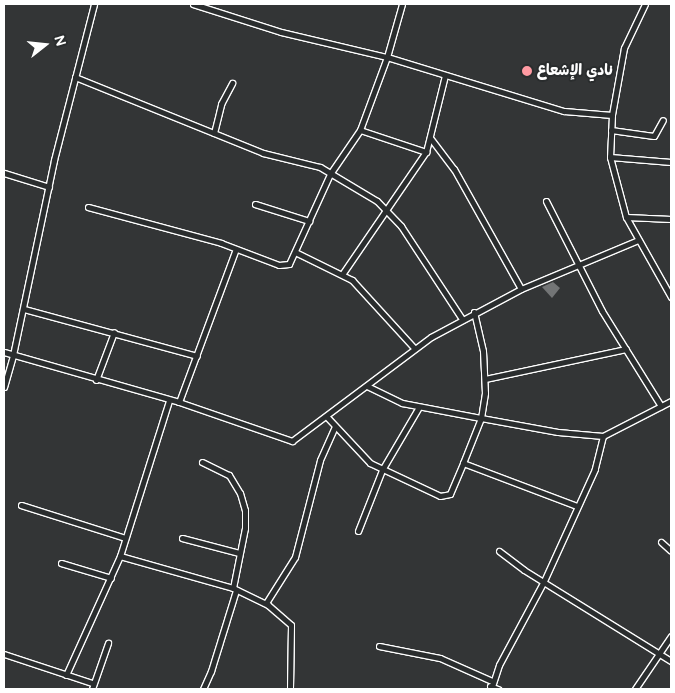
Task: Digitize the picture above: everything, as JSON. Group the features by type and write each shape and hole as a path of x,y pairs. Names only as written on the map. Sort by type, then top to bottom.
{"street":[{"path":"4,387 24,309 74,77 94,4"},
{"path":"193,4 281,32 388,58 564,111 612,115"},
{"path":"88,207 236,249 283,266 289,264 330,174 360,130 388,58 402,4"},
{"path":"645,4 624,48 612,115 610,157 626,217 669,290 671,297"},
{"path":"343,273 426,152 431,139 445,75"},
{"path":"74,77 263,152 320,167 388,210 462,319"},
{"path":"214,133 221,104 232,83"},
{"path":"611,130 654,136 663,120"},
{"path":"360,130 426,152"},
{"path":"431,139 454,168 521,289"},
{"path":"610,157 671,162"},
{"path":"4,173 49,187"},
{"path":"546,201 577,264 661,406"},
{"path":"255,204 309,220"},
{"path":"626,217 671,219"},
{"path":"4,352 169,401 179,402 286,441 297,440 414,348 462,319 521,289 638,240"},
{"path":"179,402 236,249"},
{"path":"295,252 343,273 361,288 414,348"},
{"path":"24,309 197,356"},
{"path":"327,418 365,459 382,470 444,497 450,494 481,418 485,379 483,351 474,312"},
{"path":"96,380 114,332"},
{"path":"485,379 626,349"},
{"path":"367,386 388,398 419,406 558,432 602,436 671,401"},
{"path":"66,674 120,556 169,401"},
{"path":"358,531 382,470 419,406"},
{"path":"266,603 295,557 320,460 335,426"},
{"path":"491,686 544,581 595,469 602,436"},
{"path":"202,462 228,475 240,493 246,519 239,553 235,589 212,671 203,689"},
{"path":"463,463 577,506"},
{"path":"21,505 125,538"},
{"path":"182,538 239,553"},
{"path":"661,542 671,551"},
{"path":"499,551 671,661"},
{"path":"120,556 235,589 266,603 291,626 290,689"},
{"path":"61,563 111,578"},
{"path":"635,689 671,636"},
{"path":"4,654 66,674 92,686 108,643"},
{"path":"379,646 440,658 498,689"}],"shaded area":[{"path":"553,282 560,288 552,298 542,287"}],"place":[{"name":"نادي الإشعاع","path":"527,71"}]}
